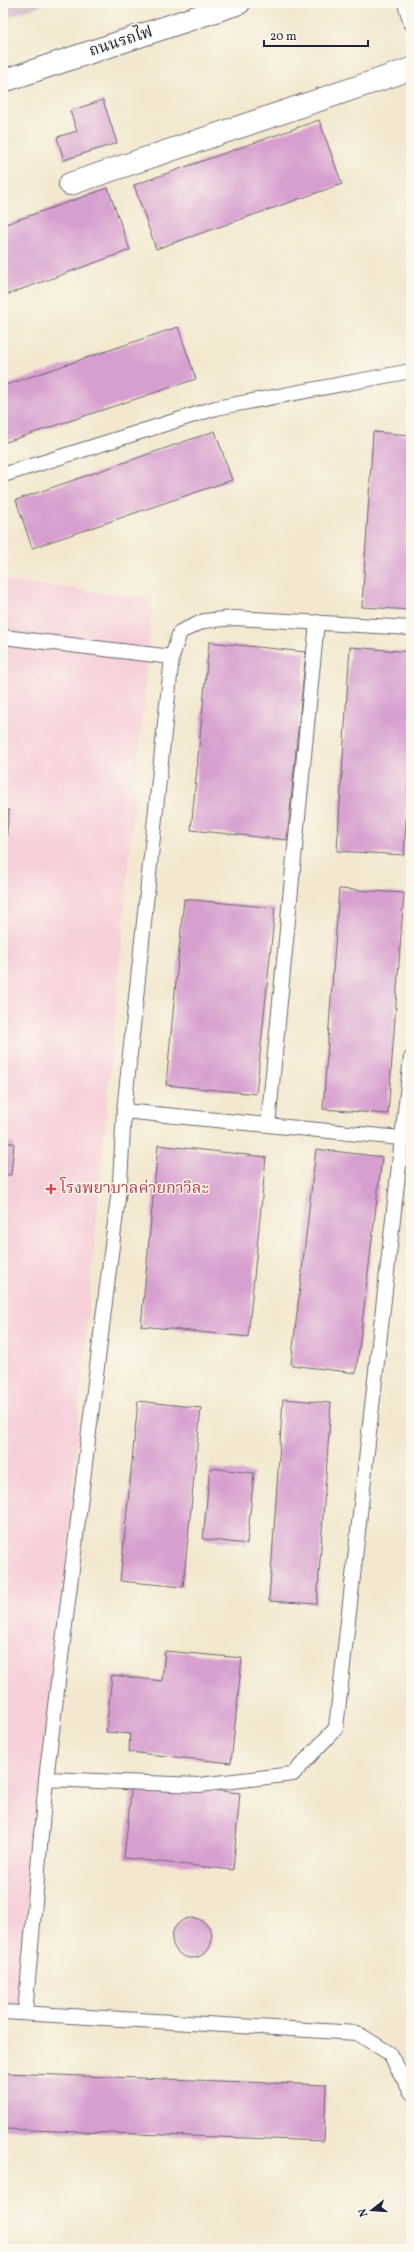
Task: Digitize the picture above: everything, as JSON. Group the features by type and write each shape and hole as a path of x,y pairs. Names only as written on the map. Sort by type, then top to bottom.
{"street":[{"name":"ถนนรถไฟ","path":"3,81 240,3"},
{"path":"70,184 411,69"}],"lane":[{"path":"406,7 411,24"},
{"path":"3,475 216,408 411,371"},
{"path":"25,2013 46,1778 119,1189 124,1111 172,658 180,632 204,621 234,618 411,628"},
{"path":"268,1125 317,622"},
{"path":"3,637 172,658"},
{"path":"46,1778 199,1785 293,1774 336,1728 407,1138 411,1058"},
{"path":"124,1111 407,1138"},
{"path":"3,2012 357,2033 389,2053 411,2092"}],"shaded area":[{"path":"3,3 48,3 3,19"},
{"name":"โรงพยาบาลค่ายกาวิละ","path":"3,580 153,599 25,2013 3,2011"}],"building":[{"path":"103,100 117,143 64,160 57,137 77,131 70,111"},
{"path":"319,120 342,184 156,249 134,185"},
{"path":"108,188 130,250 3,296 3,225"},
{"path":"178,327 196,379 3,443 3,386"},
{"path":"215,431 232,480 32,548 16,500"},
{"path":"373,432 411,435 411,610 362,607"},
{"path":"209,642 306,652 287,840 191,830"},
{"path":"350,647 411,652 411,736 404,855 337,851"},
{"path":"3,810 9,810 6,841 3,840"},
{"path":"339,889 404,893 388,1114 323,1109"},
{"path":"184,899 275,908 256,1094 166,1085"},
{"path":"3,1143 14,1143 11,1175 3,1175"},
{"path":"158,1145 266,1157 248,1337 141,1326"},
{"path":"316,1149 382,1157 356,1373 291,1365"},
{"path":"283,1399 331,1403 317,1604 269,1601"},
{"path":"138,1401 201,1408 183,1587 120,1581"},
{"path":"210,1468 254,1473 247,1544 203,1539"},
{"path":"165,1651 242,1658 231,1763 129,1752 130,1734 106,1732 112,1675 162,1681"},
{"path":"132,1782 240,1793 233,1870 124,1858"},
{"path":"188,1918 196,1918 203,1921 209,1927 212,1938 209,1949 203,1955 196,1958 188,1958 181,1955 175,1949 172,1942 172,1934 175,1927 181,1921"},
{"path":"3,2073 326,2085 324,2141 3,2129"}],"place":[{"name":"โรงพยาบาลค่ายกาวิละ","path":"51,1189"}]}
